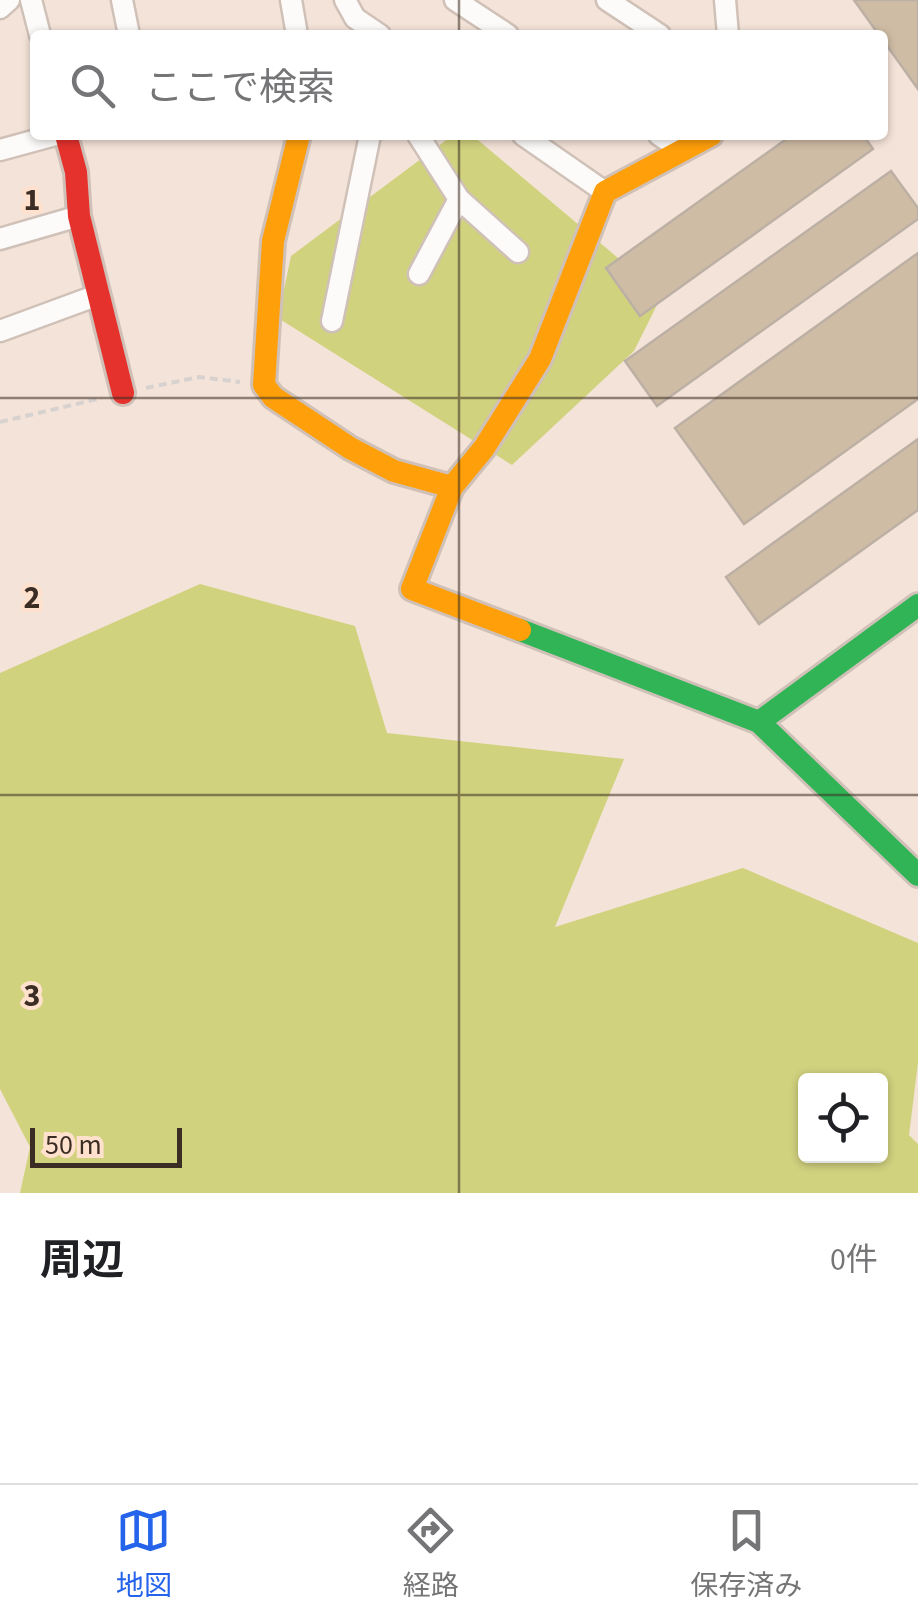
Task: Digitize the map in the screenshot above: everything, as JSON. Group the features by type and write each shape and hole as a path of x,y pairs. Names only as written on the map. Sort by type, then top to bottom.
{"street":[{"path":"0,8 9,0"},
{"path":"31,0 39,30"},
{"path":"122,0 128,30"},
{"path":"291,0 296,30"},
{"path":"456,0 501,30"},
{"path":"607,0 652,30"},
{"path":"725,0 728,30"},
{"path":"0,150 37,140"},
{"path":"67,140 76,172 79,216 123,393"},
{"path":"298,140 273,240 264,385 273,397 350,448 394,471 452,487"},
{"path":"332,321 369,140"},
{"path":"421,140 459,199 518,252"},
{"path":"530,140 605,192"},
{"path":"666,140 680,149"},
{"path":"700,140 605,192 540,359 484,448 452,487 412,589 758,722 918,875"},
{"path":"419,274 459,199"},
{"path":"0,240 79,216"},
{"path":"0,330 98,295"},
{"path":"758,722 918,604"}],"shaded area":[{"path":"446,140 478,140 662,295 634,351 512,465 278,318 291,256"},
{"path":"200,584 355,626 387,733 624,759 555,927 743,868 918,943 918,1063 909,1135 918,1144 918,1193 20,1193 30,1147 0,1089 0,673"}],"building":[{"path":"854,0 918,0 918,89 888,47 888,30 875,30"},
{"path":"785,140 867,140 873,149 640,316 606,268"},
{"path":"891,171 918,208 918,219 657,406 625,361"},
{"path":"918,253 918,399 744,524 675,428"},
{"path":"918,439 918,510 759,624 726,577"}],"traffic: fast":[{"path":"759,722 918,605"},
{"path":"520,630 759,722 918,875"}],"traffic: slow":[{"path":"298,140 273,241 264,385 273,397 350,448 394,471 452,487"},
{"path":"520,630 412,589 452,487 484,448 540,359 605,192 702,140"}],"traffic: jam":[{"path":"67,140 76,172 79,216 123,393"}]}
